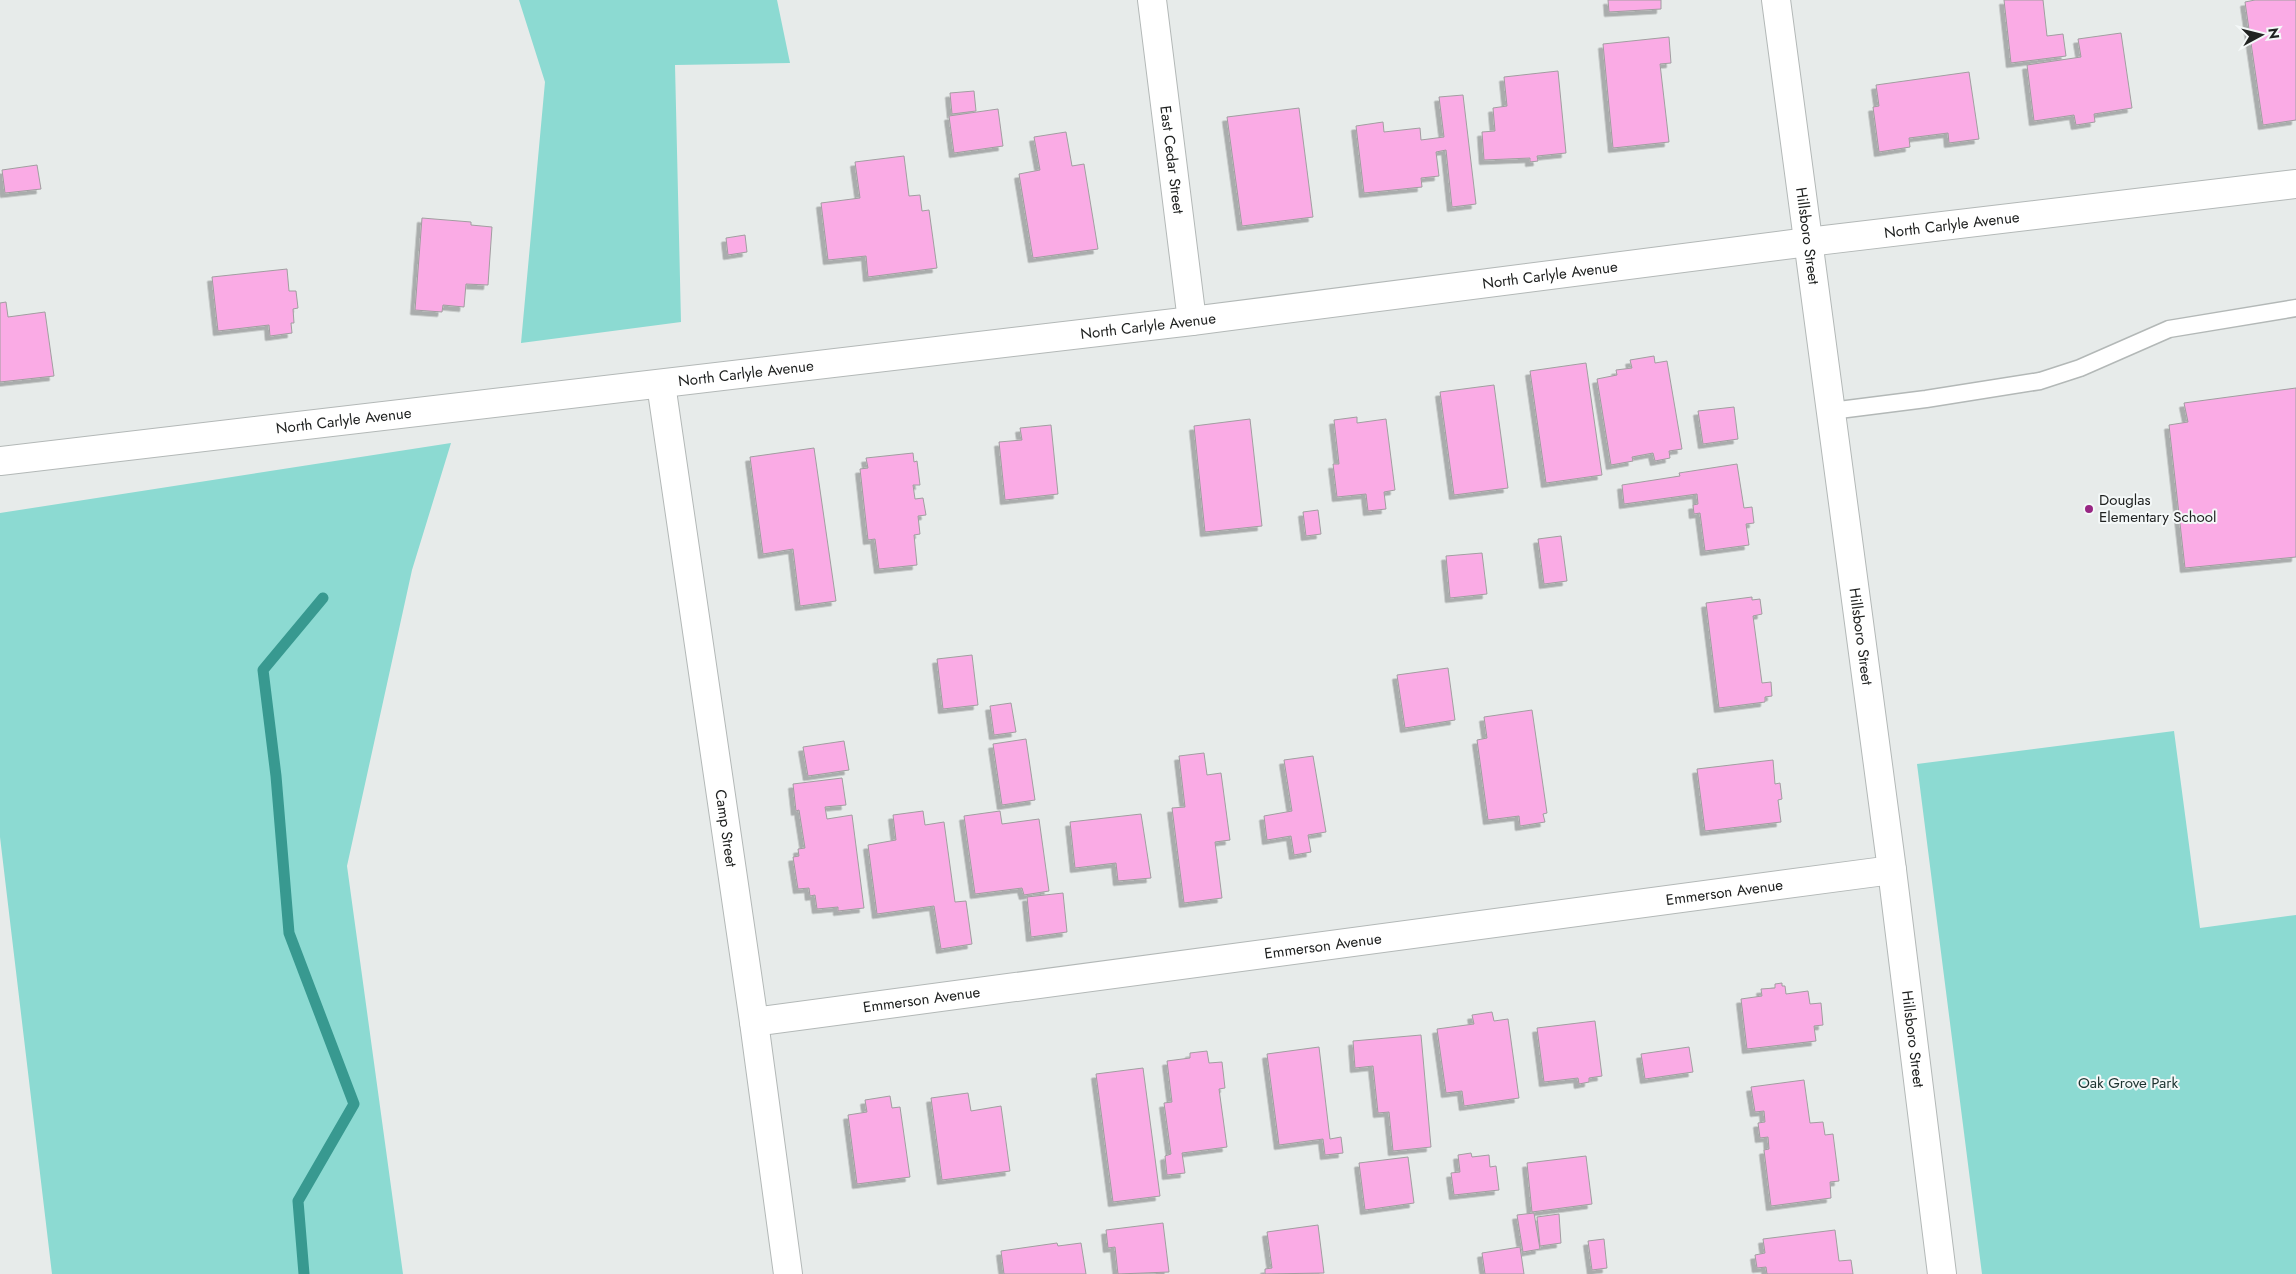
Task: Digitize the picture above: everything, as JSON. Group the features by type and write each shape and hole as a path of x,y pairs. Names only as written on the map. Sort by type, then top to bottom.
{"street":[{"name":"East Cedar Street","path":"1152,0 1192,320"},
{"name":"Hillsboro Street","path":"1776,0 1892,870 1942,1274"},
{"name":"North Carlyle Avenue","path":"0,461 1192,320 1808,242 2296,184"},
{"name":"Camp Street","path":"661,384 754,1022 788,1274"},
{"name":"Emmerson Avenue","path":"754,1022 1892,870"}],"lane":[{"path":"1831,412 2040,381 2080,368 2170,330 2296,308"}],"green space":[{"path":"519,0 777,0 790,63 675,65 681,322 521,343 545,82"},
{"path":"451,443 412,570 347,866 403,1274 52,1274 0,837 0,513"},
{"name":"Oak Grove Park","path":"2174,731 2200,928 2296,915 2296,1274 1982,1274 1917,764"}],"building":[{"path":"1608,0 1661,0 1661,9 1609,12"},
{"path":"2004,0 2043,0 2047,36 2063,34 2066,56 2011,63"},
{"path":"2255,0 2296,0 2296,120 2263,125 2245,2"},
{"path":"2121,33 2132,108 2094,114 2095,122 2076,125 2074,115 2034,121 2027,65 2081,57 2078,39"},
{"path":"1669,37 1671,63 1660,64 1669,142 1613,148 1603,44"},
{"path":"1558,71 1566,153 1537,156 1538,161 1530,162 1530,158 1484,160 1482,132 1495,131 1493,108 1507,106 1504,77"},
{"path":"1969,72 1979,139 1949,143 1948,133 1909,138 1910,147 1879,152 1873,107 1879,106 1876,85"},
{"path":"974,91 976,111 952,114 950,93"},
{"path":"1463,95 1476,204 1452,207 1446,150 1436,152 1439,176 1421,178 1422,187 1364,193 1356,126 1383,122 1384,132 1420,128 1421,140 1444,137 1439,97"},
{"path":"1299,108 1313,217 1242,226 1227,117"},
{"path":"998,109 1003,146 954,153 949,116"},
{"path":"1066,132 1072,166 1084,164 1098,249 1033,258 1019,174 1040,170 1034,137"},
{"path":"904,156 909,196 920,195 922,211 929,210 937,268 868,277 866,256 828,260 821,203 860,198 855,162"},
{"path":"37,165 41,189 5,193 2,170"},
{"path":"422,218 471,222 471,225 492,227 488,285 466,284 464,307 443,305 442,312 415,310"},
{"path":"745,235 747,252 728,255 726,238"},
{"path":"287,269 289,291 296,291 298,308 293,309 294,323 291,323 292,333 270,336 269,325 218,331 212,277"},
{"path":"6,302 8,317 45,312 54,376 0,382 0,303"},
{"path":"1654,356 1655,363 1667,361 1682,449 1669,451 1670,458 1655,461 1653,453 1632,457 1633,461 1611,465 1597,379 1617,375 1616,370 1632,368 1630,360"},
{"path":"1586,363 1602,475 1546,483 1530,371"},
{"path":"1494,385 1508,488 1454,495 1440,392"},
{"path":"2296,388 2296,557 2185,568 2169,425 2188,422 2184,403"},
{"path":"1734,407 1738,439 1703,444 1698,411"},
{"path":"1357,417 1357,423 1386,419 1395,490 1384,492 1386,509 1368,511 1366,494 1337,497 1333,464 1339,464 1334,420"},
{"path":"1250,419 1262,526 1205,532 1194,426"},
{"path":"1051,425 1058,494 1005,500 999,442 1022,440 1020,428"},
{"path":"814,448 836,601 800,606 793,549 763,554 750,457"},
{"path":"913,453 914,462 917,461 920,485 913,485 915,499 923,498 926,515 918,516 920,534 914,535 917,565 879,569 875,539 868,540 860,469 868,468 866,458"},
{"path":"1737,464 1744,508 1752,507 1754,523 1746,524 1749,545 1705,551 1700,513 1694,514 1693,505 1698,504 1697,494 1624,504 1622,485 1680,476 1679,473"},
{"path":"1318,510 1321,534 1306,536 1303,512"},
{"path":"1561,536 1567,581 1544,584 1538,539"},
{"path":"1482,553 1487,594 1450,598 1446,556"},
{"path":"1752,597 1752,600 1760,599 1762,614 1753,616 1762,683 1771,682 1772,696 1765,697 1765,702 1719,708 1706,603"},
{"path":"972,655 978,705 943,709 937,659"},
{"path":"1448,668 1455,720 1405,728 1397,675"},
{"path":"1011,703 1016,732 994,735 990,706"},
{"path":"1532,710 1547,813 1543,814 1545,822 1520,826 1519,816 1488,820 1477,740 1487,738 1484,717"},
{"path":"1026,739 1035,800 1002,805 993,744"},
{"path":"844,741 849,770 808,776 803,747"},
{"path":"1204,753 1207,775 1221,773 1230,840 1215,842 1222,898 1184,903 1172,808 1185,807 1179,756"},
{"path":"1313,756 1326,832 1308,835 1311,852 1294,855 1291,836 1267,840 1264,816 1292,811 1284,760"},
{"path":"1773,760 1775,784 1780,783 1782,799 1778,800 1781,822 1705,831 1697,769"},
{"path":"842,778 846,805 825,807 827,819 852,815 864,908 838,911 838,907 817,909 815,895 810,896 809,888 798,889 793,857 799,856 798,849 805,848 799,810 796,811 793,784"},
{"path":"923,811 925,825 944,822 955,902 966,901 972,944 941,949 934,906 877,914 868,845 896,840 893,815"},
{"path":"1000,811 1002,824 1039,819 1049,891 1024,895 1022,888 975,894 964,816"},
{"path":"1141,814 1151,878 1118,881 1116,863 1075,868 1070,822"},
{"path":"1063,893 1067,932 1031,937 1027,897"},
{"path":"1782,983 1782,986 1785,986 1786,994 1808,991 1810,1004 1821,1003 1823,1025 1814,1026 1816,1041 1747,1049 1741,999 1762,996 1761,989 1775,988 1775,984"},
{"path":"1492,1012 1494,1021 1508,1019 1519,1098 1464,1106 1462,1091 1446,1093 1437,1029 1474,1024 1472,1015"},
{"path":"1595,1021 1602,1076 1589,1078 1589,1082 1579,1084 1578,1078 1544,1082 1537,1028"},
{"path":"1421,1035 1431,1147 1393,1151 1389,1112 1378,1113 1373,1066 1355,1068 1353,1041"},
{"path":"1319,1047 1330,1139 1341,1137 1343,1153 1325,1155 1323,1139 1279,1145 1267,1054"},
{"path":"1689,1047 1693,1072 1645,1079 1641,1054"},
{"path":"1207,1051 1209,1063 1222,1062 1225,1088 1219,1089 1227,1147 1182,1153 1185,1173 1167,1175 1165,1156 1171,1154 1164,1103 1172,1102 1167,1061 1190,1058 1190,1053"},
{"path":"1143,1068 1160,1196 1113,1202 1096,1074"},
{"path":"1804,1080 1810,1123 1823,1122 1825,1135 1833,1134 1839,1181 1830,1182 1831,1198 1771,1206 1764,1150 1769,1149 1768,1137 1760,1138 1758,1123 1765,1122 1764,1111 1755,1112 1751,1087"},
{"path":"968,1093 971,1111 1001,1106 1010,1171 942,1180 931,1098"},
{"path":"890,1096 892,1108 900,1107 910,1177 857,1184 848,1115 867,1112 865,1100"},
{"path":"1471,1153 1472,1157 1489,1155 1490,1167 1496,1166 1499,1190 1454,1195 1451,1173 1460,1172 1458,1155"},
{"path":"1586,1156 1592,1204 1532,1212 1527,1163"},
{"path":"1408,1157 1414,1203 1365,1210 1359,1163"},
{"path":"1534,1213 1540,1249 1523,1252 1517,1215"},
{"path":"1559,1214 1561,1243 1540,1246 1537,1217"},
{"path":"1163,1223 1169,1272 1118,1274 1115,1247 1108,1248 1106,1230"},
{"path":"1318,1225 1324,1273 1265,1274 1265,1269 1272,1268 1267,1232"},
{"path":"1835,1230 1839,1261 1851,1260 1853,1274 1767,1274 1766,1267 1757,1268 1755,1255 1765,1253 1763,1239"},
{"path":"1604,1239 1607,1268 1592,1270 1588,1241"},
{"path":"1057,1243 1058,1246 1081,1243 1086,1274 1004,1274 1001,1251"},
{"path":"1520,1247 1524,1274 1485,1274 1482,1253"}],"waterway":[{"path":"304,1274 298,1201 354,1104 289,933 276,776 263,670 323,598"}],"place":[{"name":"Douglas Elementary School","path":"2089,509"}]}
